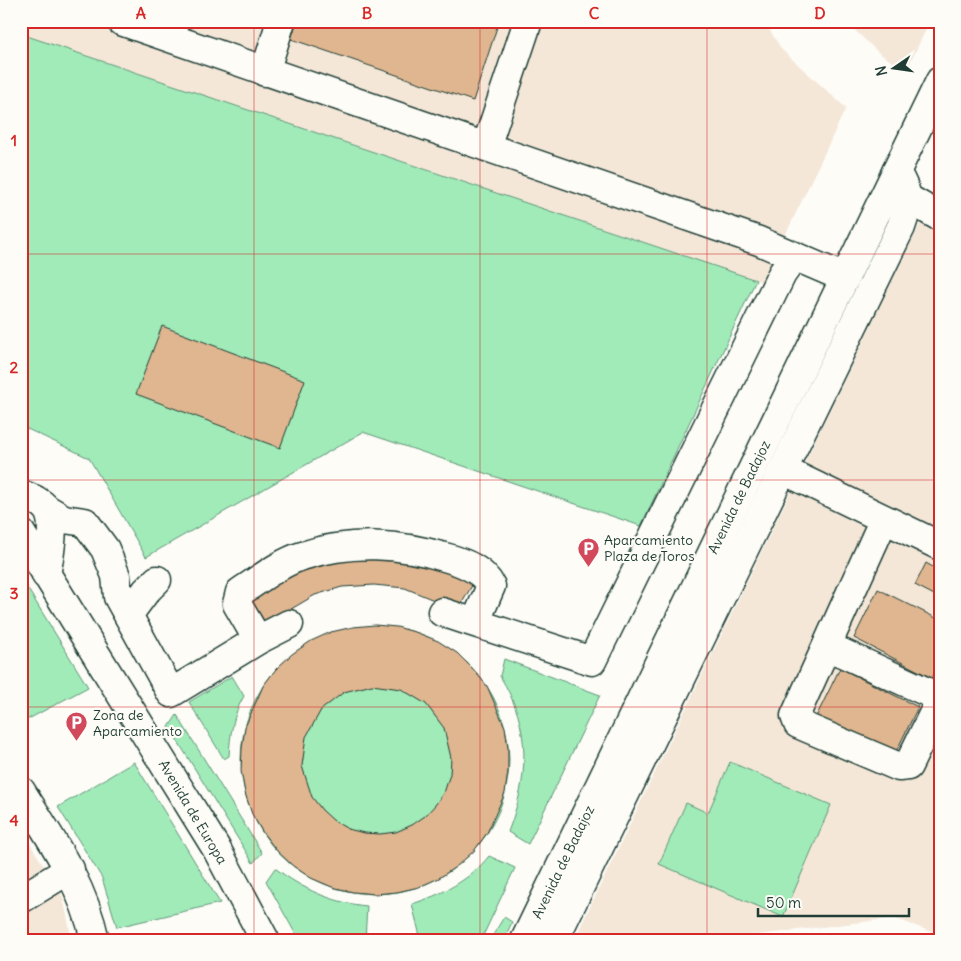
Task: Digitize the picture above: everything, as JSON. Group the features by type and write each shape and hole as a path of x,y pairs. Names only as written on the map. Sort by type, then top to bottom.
{"street":[{"path":"121,21 759,241 845,278"},
{"path":"265,72 282,21"},
{"path":"486,147 528,21"},
{"name":"Avenida de Badajoz","path":"525,940 940,81"},
{"path":"554,940 901,227 909,199 906,188 896,172"},
{"path":"909,199 940,217"},
{"path":"442,612 592,661 782,274 795,256"},
{"path":"783,470 940,546"},
{"path":"21,494 36,500 64,519 85,522 105,549 116,576 118,597 171,693 258,640 289,624"},
{"path":"37,570 51,527 47,509"},
{"path":"827,646 940,699 908,766 899,767 798,724 795,716 884,519"},
{"name":"Avenida de Europa","path":"21,533 37,570 216,848 265,940"},
{"path":"258,640 237,604 240,592 300,556 334,548 373,545 414,548 458,561 486,575 491,586 475,623"},
{"path":"116,576 135,580 158,580 146,591 129,614"},
{"path":"21,791 70,870 83,896 95,940"},
{"path":"21,899 70,870"}],"shaded area":[{"path":"21,21 764,21 782,50 846,108 763,282 21,34"},
{"path":"845,21 930,21 906,71 879,53"},
{"path":"940,182 940,935 894,918 718,940 574,940"},
{"path":"21,829 63,897 72,940 21,940"}],"green space":[{"path":"21,34 756,280 641,526 363,432 146,557 89,458 21,426"},
{"path":"21,582 26,586 88,687 21,723"},
{"path":"375,626 401,629 426,636 449,649 470,665 486,686 499,709 506,734 509,760 506,786 499,811 486,834 470,855 449,871 426,884 401,891 375,894 349,891 324,884 301,871 280,855 264,834 251,811 244,786 241,760 244,734 251,709 264,686 280,665 301,649 324,636 349,629"},
{"path":"504,659 600,695 528,844 508,832 520,792 524,753 518,715 500,676"},
{"path":"232,676 244,696 237,710 233,725 229,756 224,759 189,702"},
{"path":"177,715 262,853 253,863 169,727"},
{"path":"134,762 220,903 117,927 102,878 58,807"},
{"path":"730,762 831,805 783,917 659,864 686,803 708,813"},
{"path":"489,856 515,868 481,940 421,940 412,904 454,886 473,872"},
{"path":"275,868 285,876 318,894 342,902 367,906 365,940 299,940 266,881"},
{"path":"504,917 512,922 504,940 490,940"}],"building":[{"path":"297,21 499,21 473,101 291,39"},
{"path":"162,326 305,380 280,448 136,394"},
{"path":"376,554 448,570 474,582 458,610 405,588 374,585 342,587 315,595 264,625 246,601 305,566"},
{"path":"926,563 940,571 940,598 915,585"},
{"path":"878,589 940,620 940,663 932,678 854,638"},
{"path":"375,625 397,627 438,641 457,653 487,686 505,727 508,748 508,771 505,793 487,833 474,851 439,878 419,887 397,892 375,894 353,892 332,887 311,878 293,866 277,851 263,833 252,814 245,793 241,771 245,727 263,686 276,669 292,654 311,641 331,632","holes":["372,685 401,689 426,704 444,728 451,758 450,774 445,790 425,816 412,825 396,832 380,834 348,829 334,821 312,797 302,766 306,737 321,710 344,692"]},
{"path":"840,668 918,707 894,756 816,717"}],"place":[{"name":"Aparcamiento Plaza de Toros","path":"588,567"},
{"name":"Zona de Aparcamiento","path":"77,742"}]}
